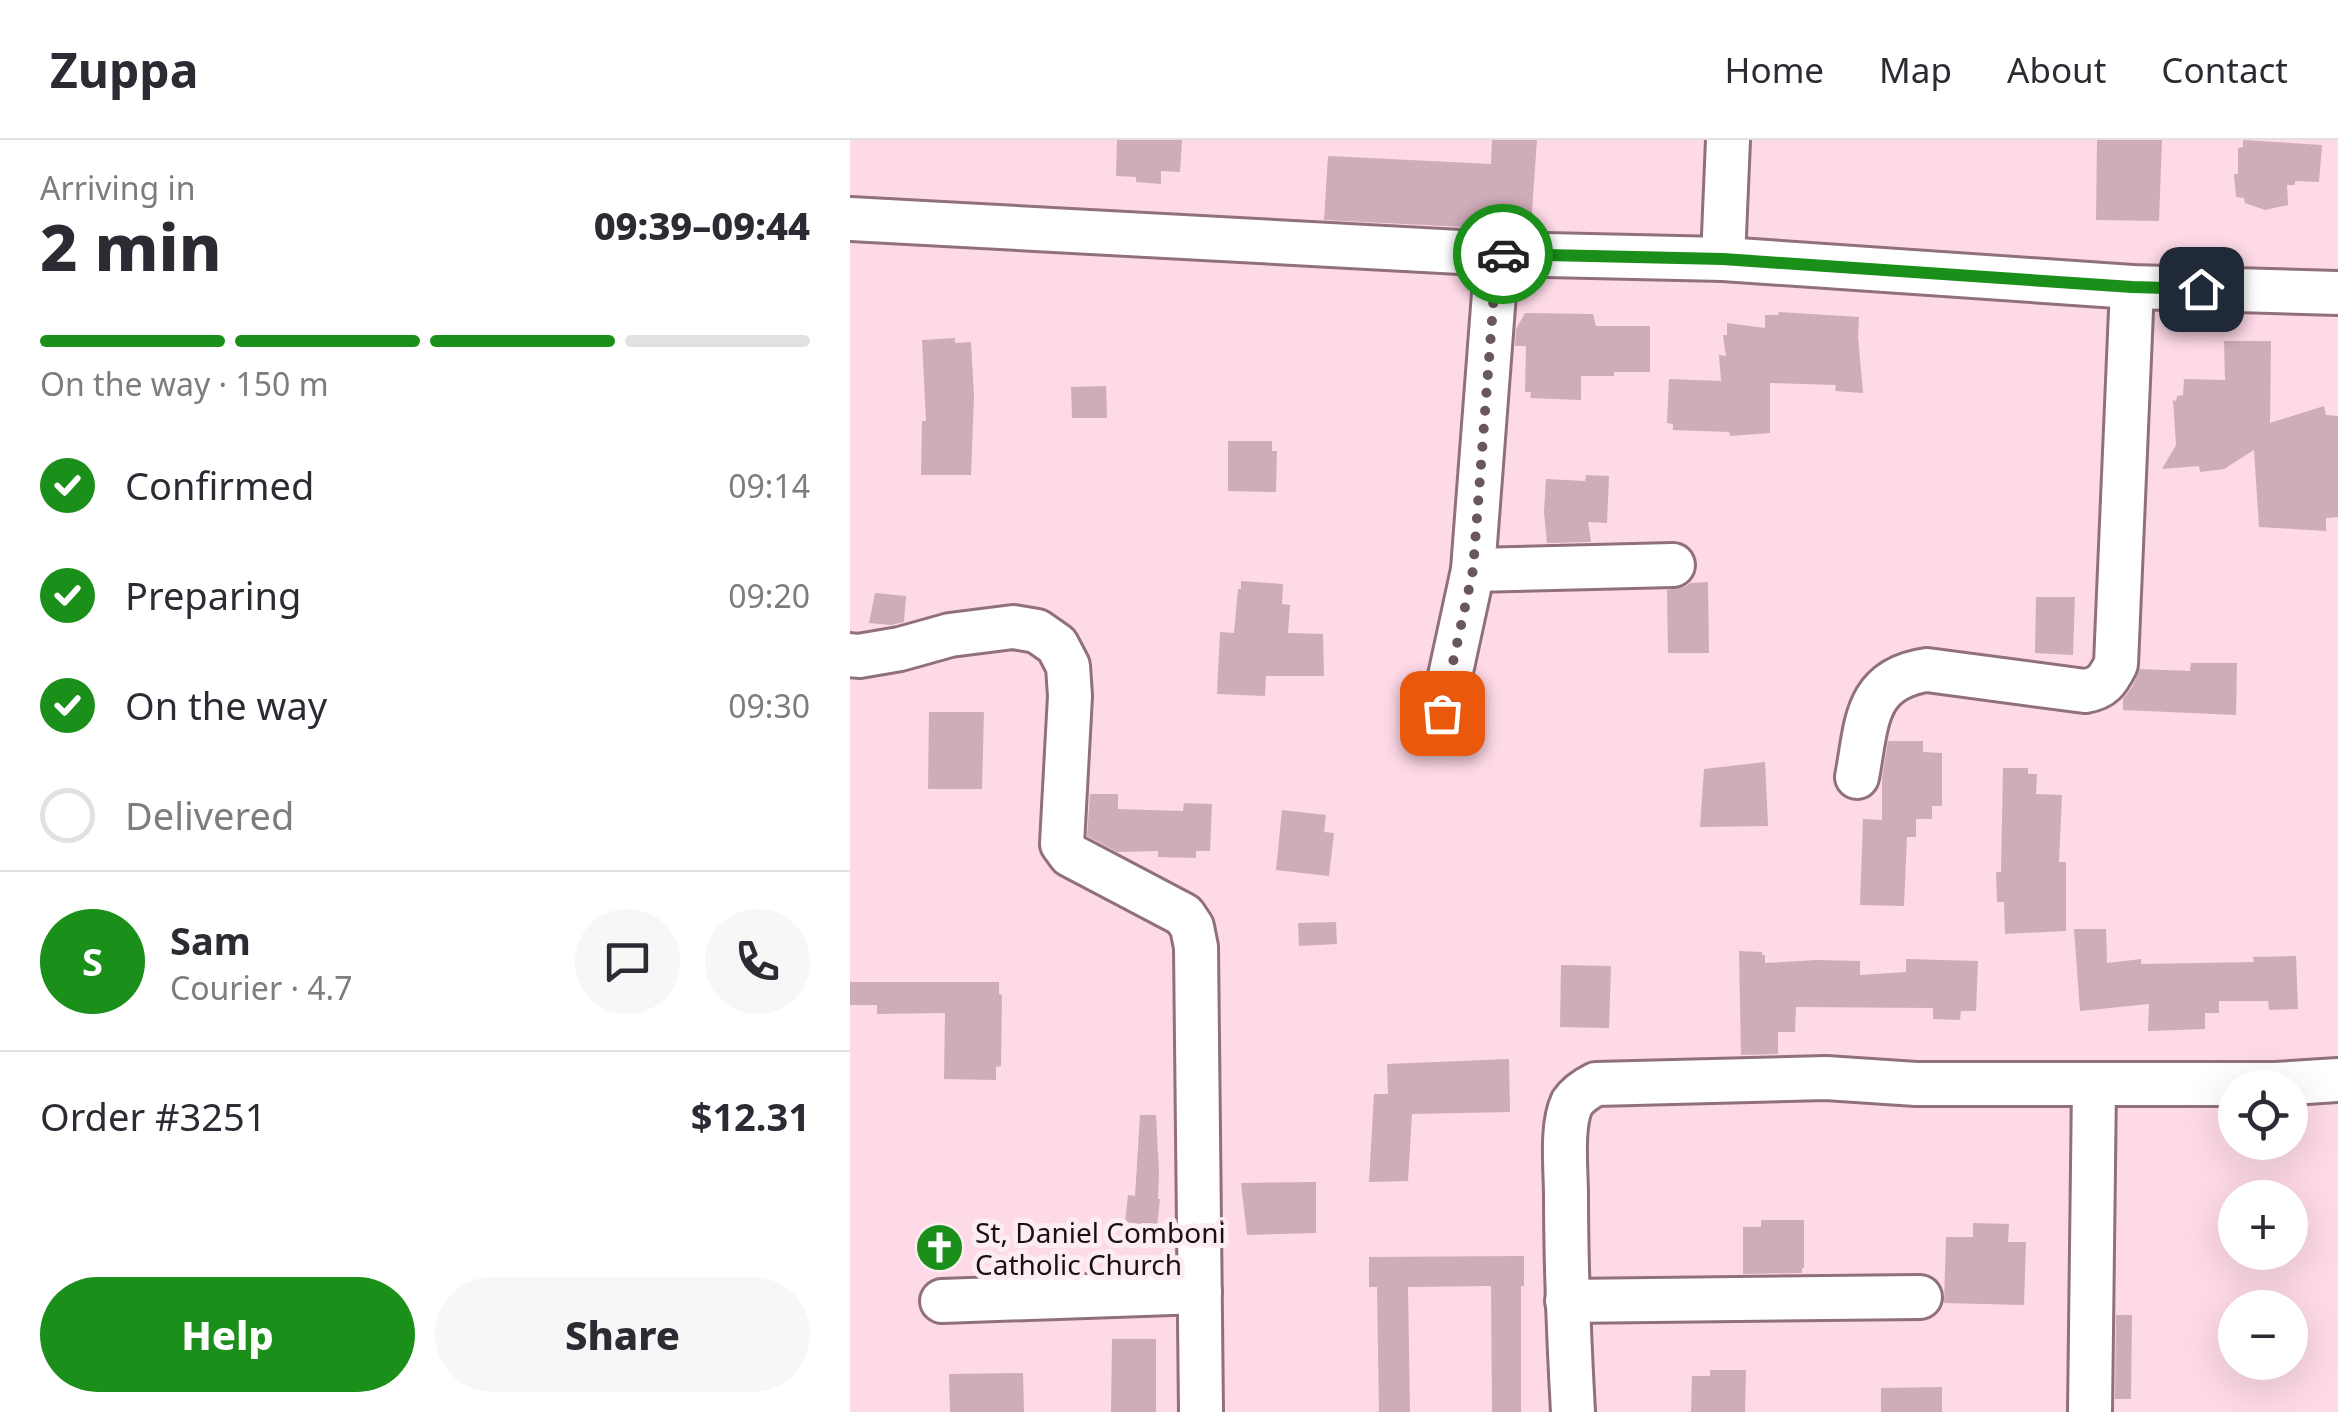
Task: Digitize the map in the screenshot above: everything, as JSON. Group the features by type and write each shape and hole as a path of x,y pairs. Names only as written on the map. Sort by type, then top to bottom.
{"street":[{"path":"1723,259 1728,140"},
{"path":"850,219 1497,254 1723,259 2132,287 2338,293"},
{"path":"1442,713 1473,570 1497,254"},
{"path":"1857,777 1871,708 1879,692 1894,679 1926,670 2085,691 2099,688 2109,677 2116,664 2132,287"},
{"path":"1473,570 1673,565"},
{"path":"850,656 900,649 950,634 1013,627 1037,631 1057,645 1068,666 1070,696 1062,844 1070,855 1184,915 1192,926 1196,947 1202,1412"},
{"path":"1573,1412 1567,1301 1568,1120 1582,1091 1596,1084 1826,1078 1916,1084 2276,1084 2338,1080"},
{"path":"2090,1412 2094,1084"},
{"path":"942,1300 1200,1292"},
{"path":"1567,1301 1920,1297"}],"building":[{"path":"1117,140 1182,140 1180,172 1161,171 1161,184 1116,176"},
{"path":"1492,140 1537,140 1531,225 1524,225 1524,230 1324,220 1328,156 1491,164"},
{"path":"2097,140 2162,140 2159,221 2096,220"},
{"path":"2243,140 2322,145 2319,182 2295,181 2295,185 2287,185 2288,205 2265,210 2245,203 2244,198 2236,197 2234,174 2238,174 2238,148 2243,147"},
{"path":"1779,312 1859,317 1863,393 1835,391 1836,385 1770,383 1770,433 1730,436 1729,432 1673,430 1673,424 1667,423 1669,379 1721,381 1719,355 1726,356 1723,335 1727,335 1727,323 1765,328 1765,315"},
{"path":"1525,313 1593,314 1596,326 1650,326 1650,372 1581,376 1581,400 1530,398 1531,392 1525,392 1526,346 1515,346 1516,329"},
{"path":"955,338 955,343 971,342 971,475 921,475 922,421 926,421 922,340"},
{"path":"2224,341 2271,341 2270,423 2324,406 2326,415 2338,416 2338,517 2326,518 2326,531 2259,527 2254,450 2224,469 2162,469 2176,445 2173,400 2183,395 2184,379 2225,380"},
{"path":"1106,386 1107,418 1072,418 1071,387"},
{"path":"1228,441 1272,441 1272,451 1277,451 1276,492 1228,491"},
{"path":"1586,475 1609,476 1607,523 1588,522 1591,542 1547,543 1546,479 1585,481"},
{"path":"1241,581 1283,584 1282,604 1290,605 1288,633 1323,634 1324,676 1266,676 1265,696 1217,694 1220,632 1234,633"},
{"path":"1708,582 1709,653 1668,653 1667,590"},
{"path":"875,593 906,596 904,622 869,623"},
{"path":"2036,597 2075,597 2073,655 2035,653"},
{"path":"2191,663 2237,663 2236,715 2123,710 2123,699 2140,669 2190,671"},
{"path":"929,712 984,712 982,789 928,789"},
{"path":"1888,741 1923,741 1923,752 1942,753 1942,806 1932,806 1932,819 1916,819 1916,837 1907,837 1904,906 1860,905 1863,819 1882,820 1882,778"},
{"path":"1765,762 1768,826 1700,827 1704,769"},
{"path":"2003,768 2028,768 2028,774 2037,774 2036,794 2062,795 2059,862 2066,862 2066,931 2005,934 2004,902 1997,902 1996,872 2001,872"},
{"path":"1090,794 1118,794 1118,809 1183,811 1184,803 1212,804 1210,851 1196,851 1196,858 1158,857 1158,851 1117,852 1087,836"},
{"path":"1282,810 1326,815 1324,832 1334,833 1329,876 1276,870"},
{"path":"1336,922 1337,944 1299,946 1298,923"},
{"path":"2074,929 2106,929 2107,963 2141,959 2141,964 2254,962 2253,957 2296,956 2298,1009 2269,1010 2268,1001 2219,1001 2219,1013 2205,1013 2205,1029 2148,1031 2149,1004 2080,1011"},
{"path":"1739,951 1762,952 1765,963 1860,961 1860,975 1906,972 1906,959 1978,961 1976,1011 1961,1011 1960,1020 1933,1019 1933,1008 1796,1007 1795,1032 1778,1032 1778,1054 1741,1055"},
{"path":"1561,965 1611,966 1609,1028 1560,1027"},
{"path":"850,982 999,982 1001,1066 996,1067 996,1080 944,1079 945,1013 877,1014 877,1005 850,1005"},
{"path":"1509,1059 1510,1112 1412,1114 1408,1181 1369,1182 1374,1094 1388,1094 1387,1064"},
{"path":"1140,1115 1156,1115 1160,1199 1157,1226 1125,1222 1128,1195 1135,1196"},
{"path":"1316,1182 1316,1233 1247,1235 1241,1183"},
{"path":"1761,1220 1804,1220 1802,1273 1743,1274 1743,1227 1761,1227"},
{"path":"1973,1223 2009,1224 2008,1242 2026,1242 2024,1305 1944,1303 1946,1237 1973,1237"},
{"path":"1524,1256 1521,1412 1492,1412 1491,1286 1408,1287 1410,1412 1379,1412 1377,1287 1369,1287 1369,1257"},
{"path":"2116,1315 2132,1315 2131,1399 2115,1399"},
{"path":"1112,1339 1156,1339 1156,1412 1111,1412"},
{"path":"1710,1370 1746,1370 1745,1412 1691,1412 1692,1376 1710,1376"},
{"path":"1023,1373 1024,1412 950,1412 949,1374"},
{"path":"1942,1387 1942,1412 1881,1412 1881,1388"}],"way so far":[{"path":"1442,713 1473,570 1497,254 1503,254"}],"place":[{"name":"St, Daniel Comboni Catholic Church","path":"940,1248"}],"route":[{"path":"1503,254 1723,259 2201,289"}]}
